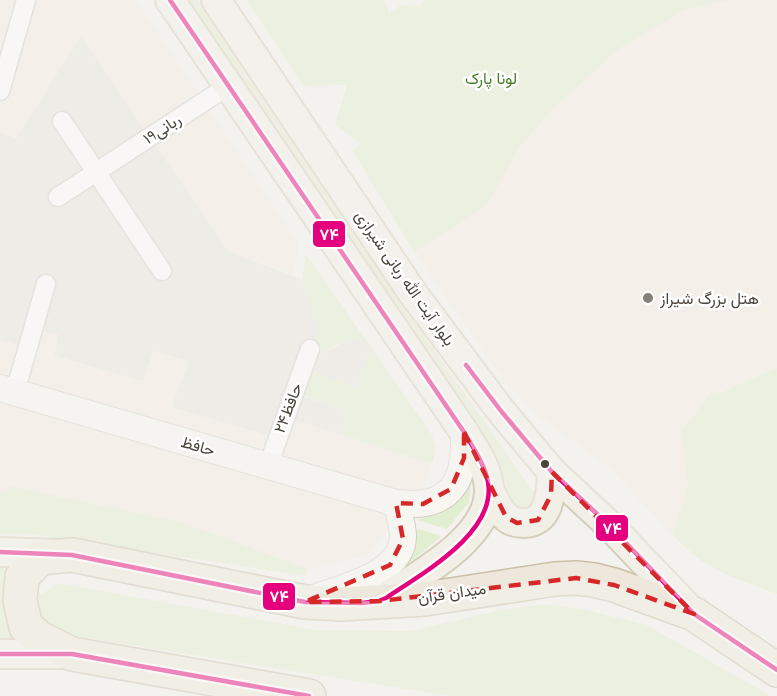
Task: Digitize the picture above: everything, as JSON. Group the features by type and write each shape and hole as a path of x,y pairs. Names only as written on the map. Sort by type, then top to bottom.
{"highway":[{"name":"میدان قرآن","path":"72,654 40,638 26,627 20,600 22,577 40,558 72,555 305,602 342,604 425,599 513,584 576,578 614,585 694,614 777,670"},
{"path":"72,654 309,696"}],"main road":[{"path":"170,0 464,432 482,464 489,489 506,517 517,523 538,520 546,510 551,495 552,472"},
{"name":"بلوار آیت الله ربانی شیرازی","path":"216,0 412,292 501,411 552,472 607,523 694,614"},
{"name":"حافظ","path":"8,390 396,503 423,504 437,499 451,489 460,474 464,458 464,432"},
{"path":"380,601 445,557 465,538 483,517 489,489"},
{"path":"305,602 361,580 390,565 397,557 403,538 396,503"},
{"path":"0,552 72,555"},
{"path":"0,654 72,654"}],"street":[{"path":"0,91 26,0"},
{"name":"ربانی۱۹","path":"58,197 228,86"},
{"path":"62,121 162,271"},
{"path":"8,390 46,284"},
{"name":"حافظ۲۴","path":"268,466 310,350"}],"highlighted area":[{"path":"464,432 506,517 517,523 538,520 551,495 552,472 694,614 614,585 576,578 380,601 305,602 390,565 403,539 396,503 423,504 451,489 464,458"}],"shaded area":[{"path":"0,0 136,0 299,244 292,274 229,252 81,37 16,138 0,132"},
{"path":"729,0 777,0 777,368 723,392 711,393 682,432 688,486 672,535 612,470 540,417 504,381 414,252 487,205 518,149 552,109 621,47 685,10"},
{"path":"81,36 229,252 302,279 317,327 316,354 320,355 342,343 356,339 371,344 357,388 311,372 301,396 349,411 342,435 291,419 270,436 171,407 189,361 144,382 53,355 58,335 38,330 21,346 0,340 0,132 16,138"},
{"path":"38,330 59,335 54,356 143,381 153,351 189,361 171,407 269,436 291,419 432,464 425,485 367,555 308,569 181,522 10,486 7,493 0,491 0,340 21,346"}],"green space":[{"path":"185,0 197,0 400,301 535,494 535,508 516,509 498,463 486,442"},
{"name":"لونا پارک","path":"247,0 384,0 389,14 401,5 419,6 425,0 729,0 685,10 621,47 552,109 518,149 487,205 414,252 352,150 361,144 335,125 347,85 304,86"},
{"path":"306,254 368,343 344,342 320,355 316,354 317,327 302,279"},
{"path":"370,346 432,435 436,450 432,464 342,435 349,411 301,395 311,371 357,388"},
{"path":"777,368 777,594 729,576 701,561 672,535 688,486 681,432 711,393 723,392"},
{"path":"472,477 469,502 447,529 416,520 436,514 449,506"},
{"path":"9,486 181,522 308,569 306,576 32,534 0,534 0,491 7,493"},
{"path":"418,529 441,536 401,571 407,561"},
{"path":"0,565 16,566 4,601 6,617 13,638 0,638"},
{"path":"58,583 316,630 410,631 502,610 544,604 582,609 647,625 771,696 450,696 58,632 42,617 39,596"}],"transit line":[{"name":"۷۴","path":"0,552 72,555 305,602 362,603 386,598 454,550 481,518 488,501 488,482 484,469 464,432 170,0"},
{"name":"۷۴","path":"466,365 552,472 607,523 694,614 777,670"},
{"name":"۷۴","path":"0,654 72,654 309,696"}],"place":[{"name":"هتل بزرگ شیراز","path":"648,298"}]}
